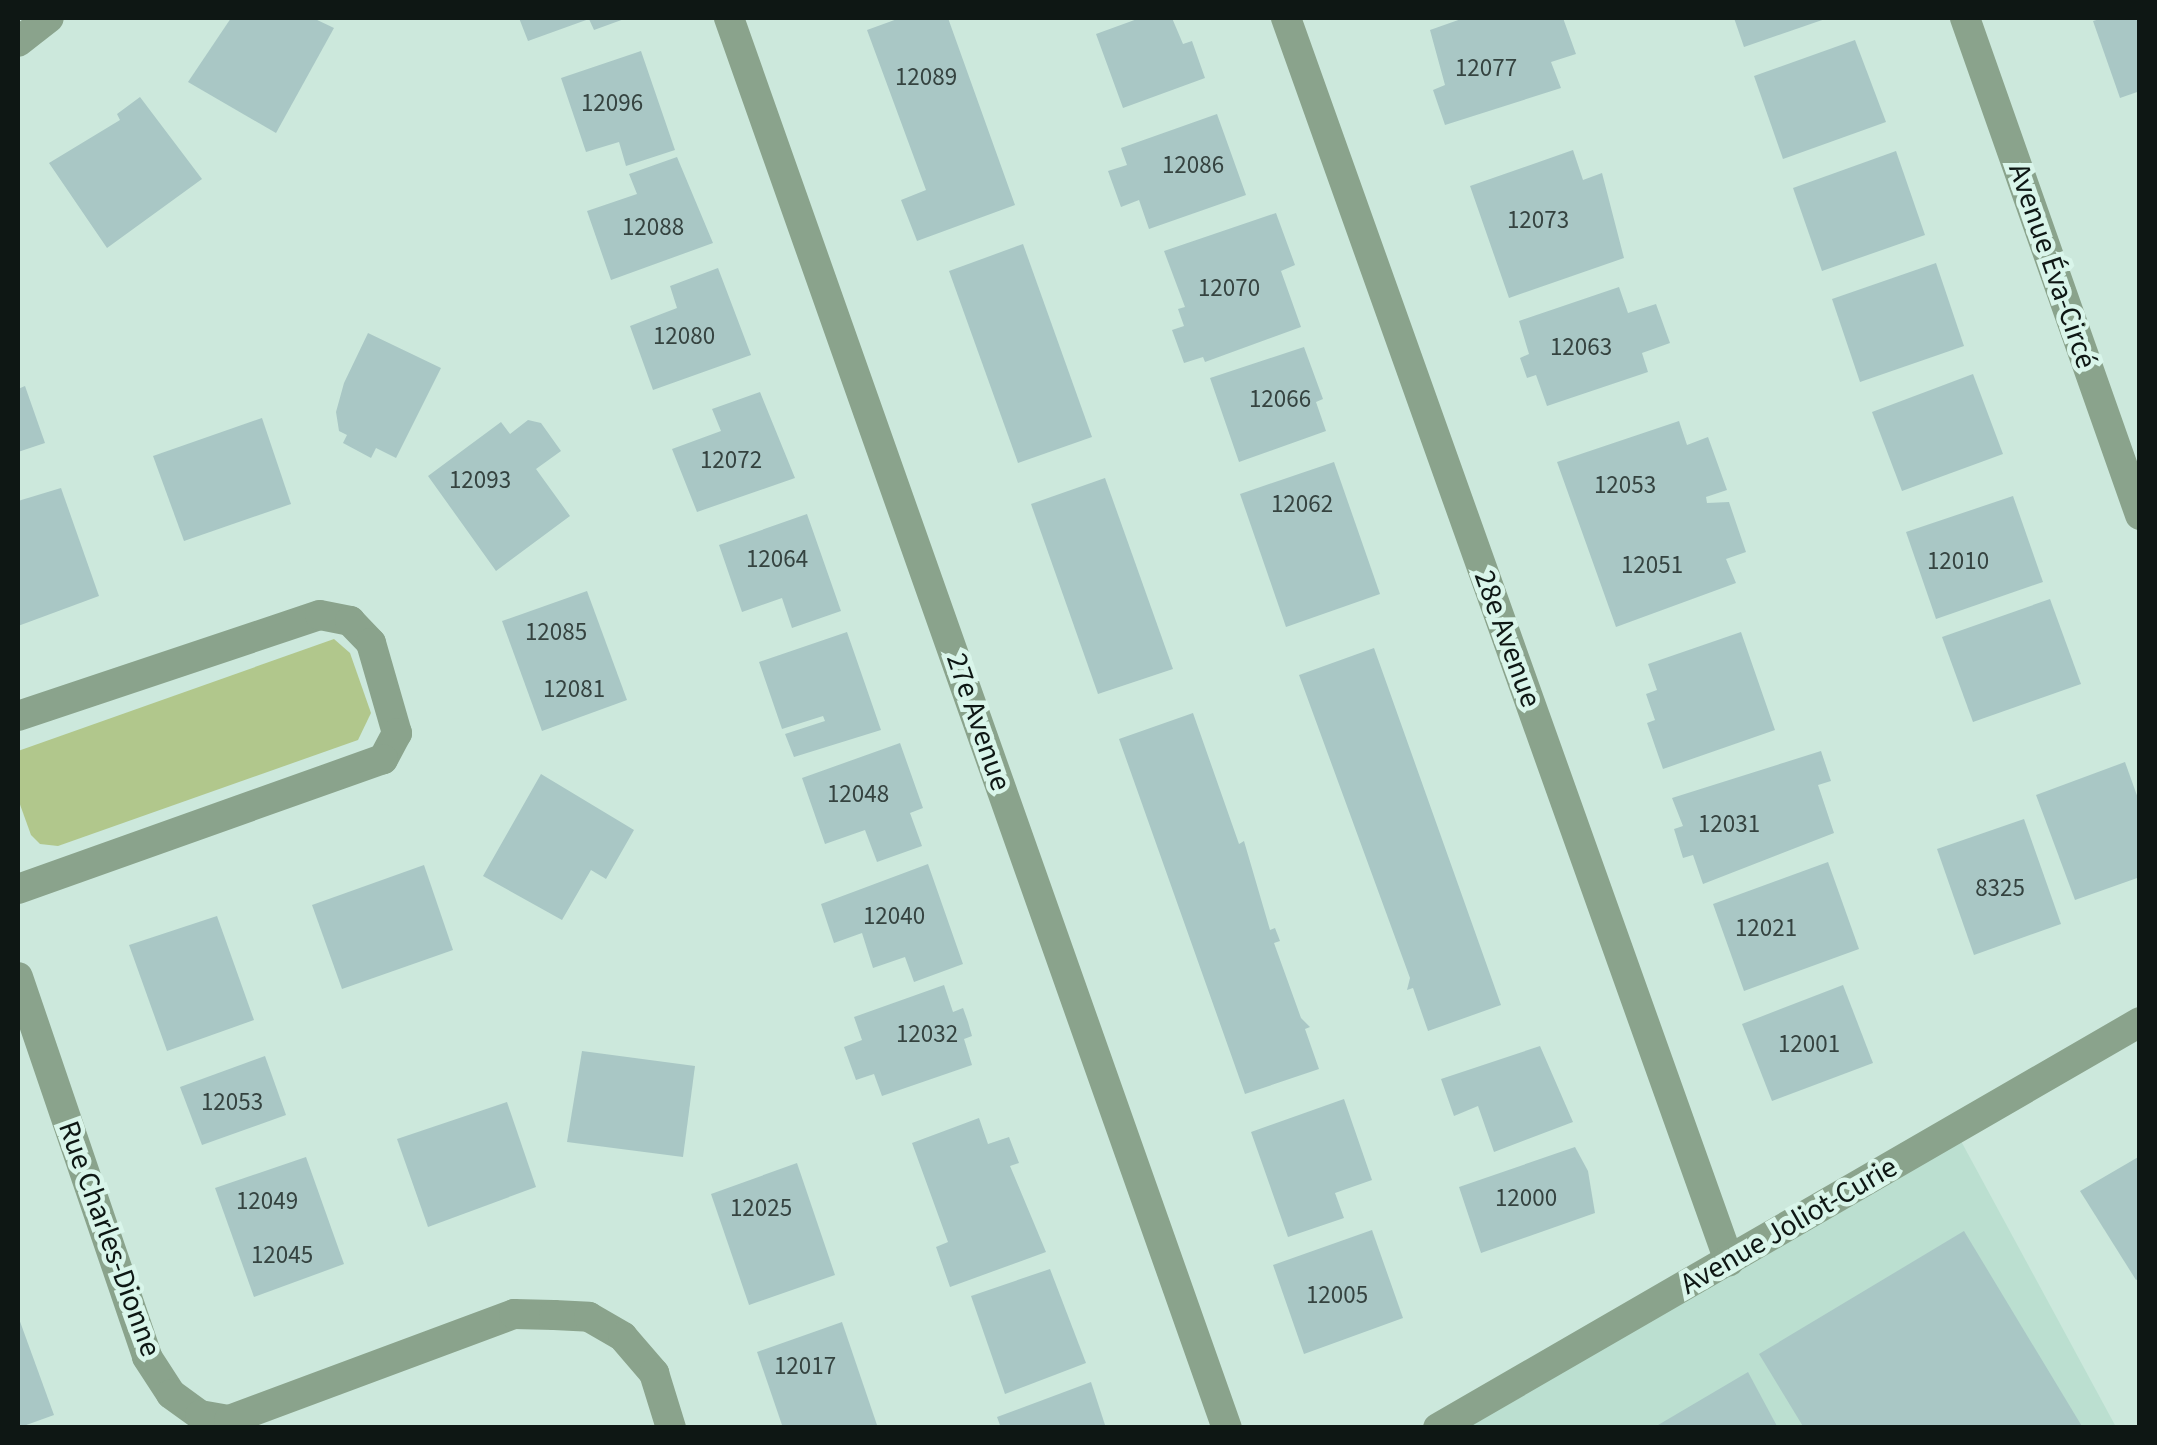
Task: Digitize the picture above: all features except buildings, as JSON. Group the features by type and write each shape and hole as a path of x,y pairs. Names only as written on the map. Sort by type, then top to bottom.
{"street":[{"path":"18,42 49,18"},
{"name":"27e Avenue","path":"729,18 1227,1428"},
{"name":"28e Avenue","path":"1286,18 1729,1261"},
{"name":"Avenue Éva-Circé","path":"1965,18 2140,515"},
{"path":"18,716 320,615 350,621 371,643 397,733 382,759 18,889"},
{"name":"Rue Charles-Dionne","path":"18,977 147,1357 171,1394 200,1415 228,1420 514,1314 554,1315 589,1318 623,1337 654,1373 671,1428"},
{"name":"Avenue Joliot-Curie","path":"1438,1428 2140,1022"}],"shaded area":[{"path":"1955,1130 2116,1427 1438,1428"}],"green space":[{"path":"334,639 350,653 371,713 358,740 58,846 40,844 31,835 18,799 18,751"}]}
